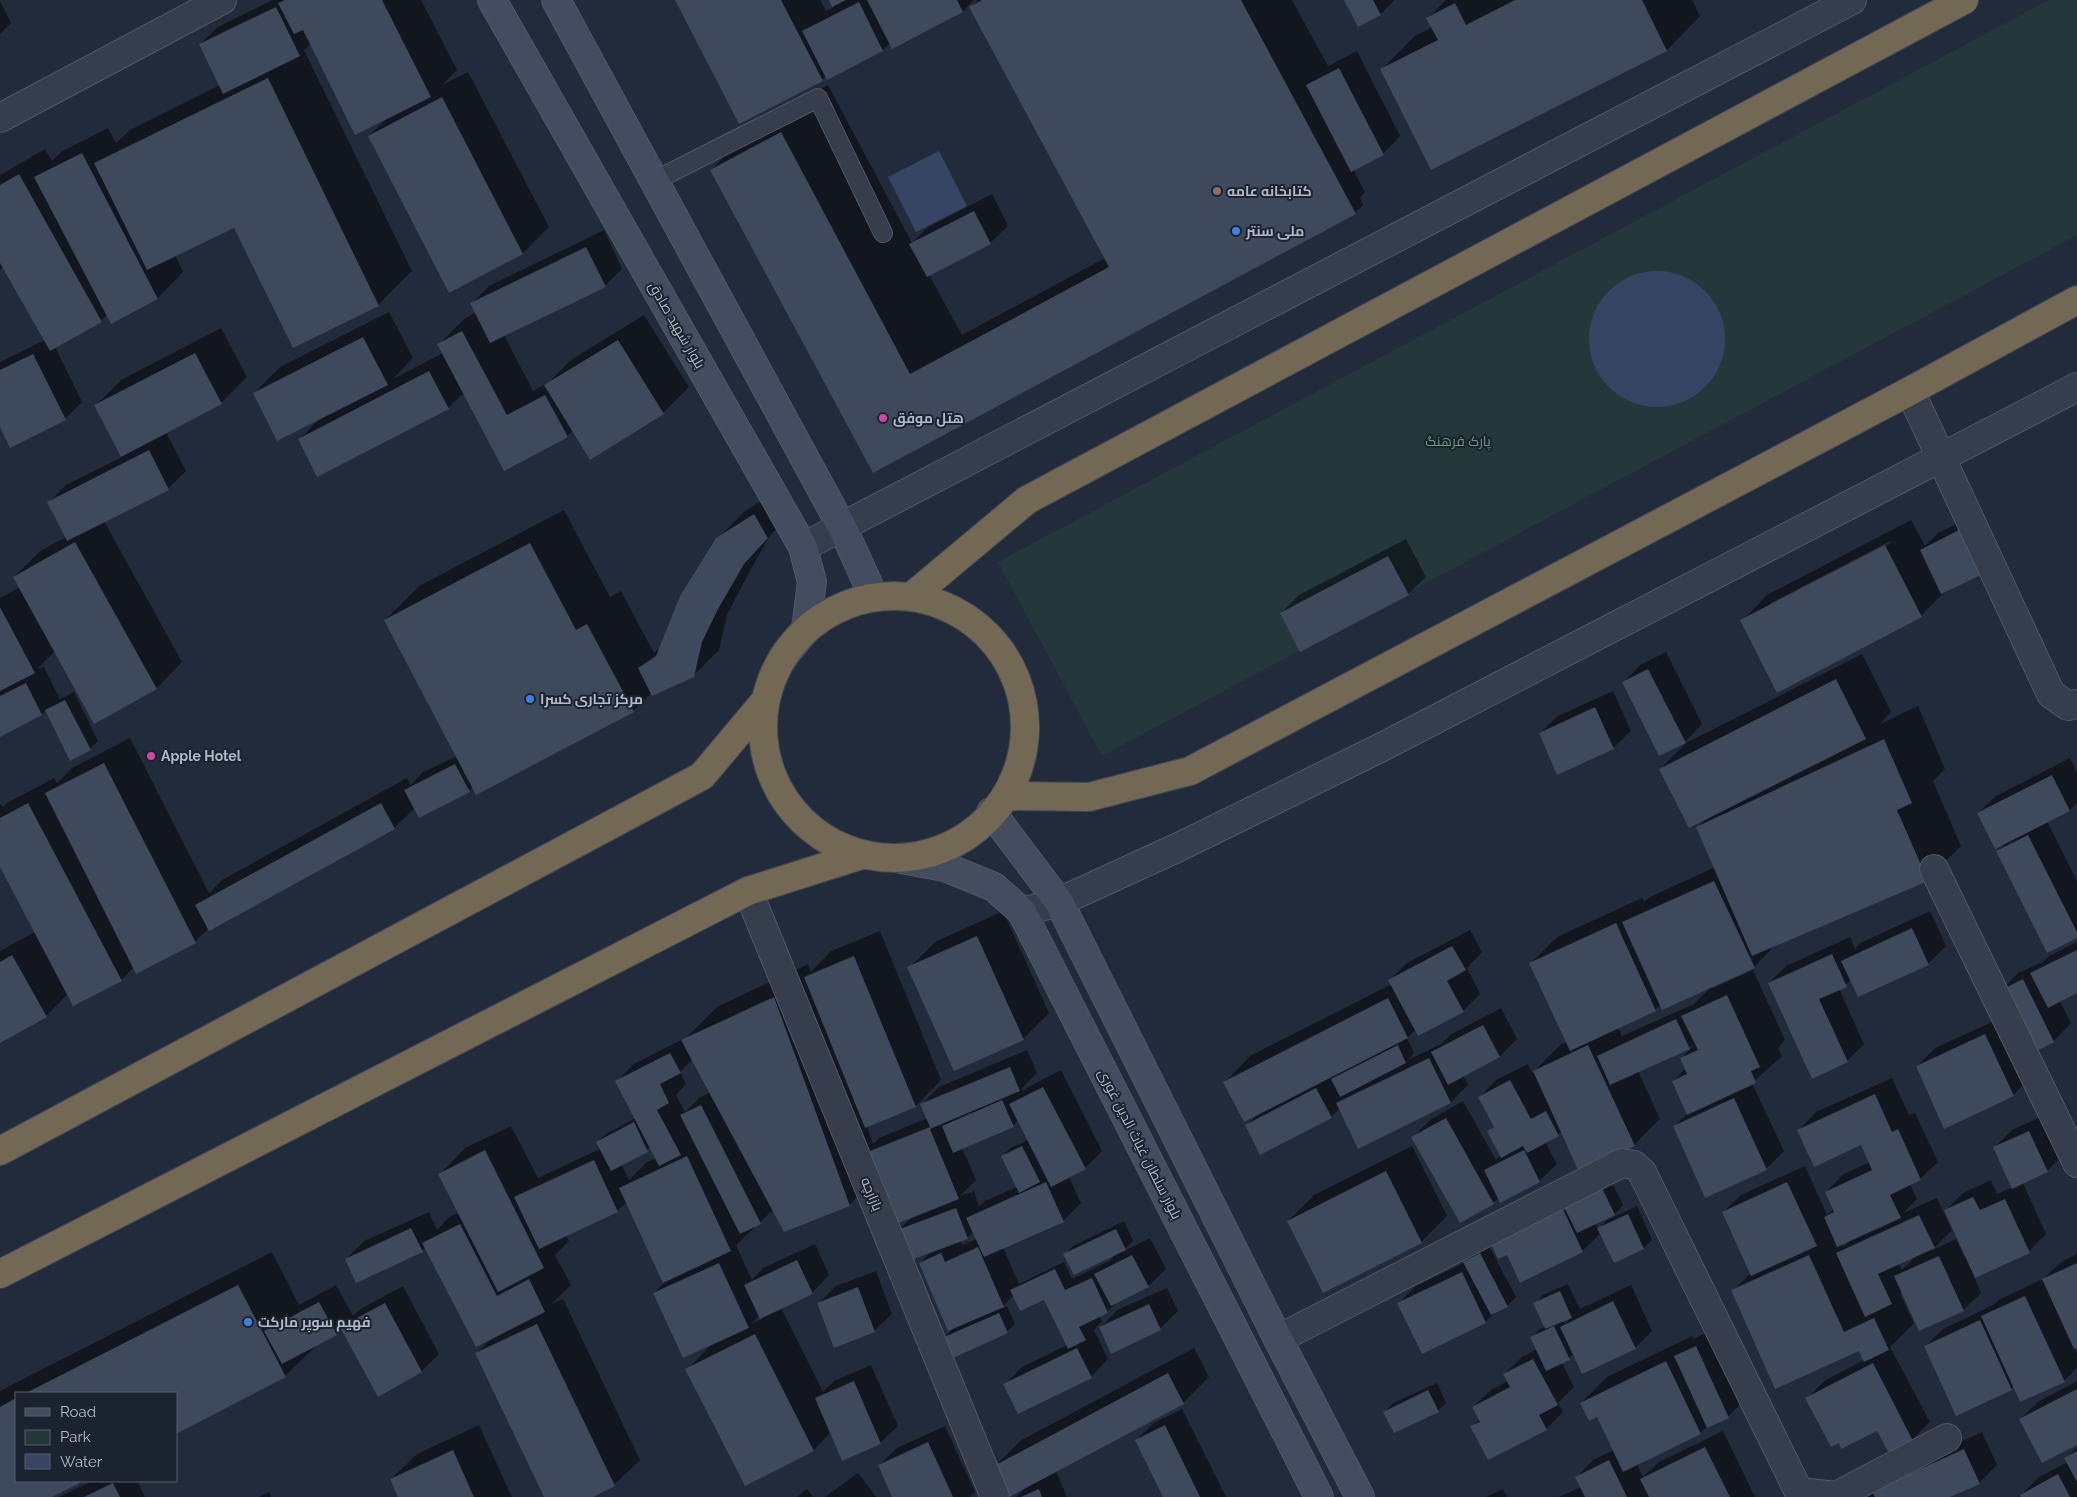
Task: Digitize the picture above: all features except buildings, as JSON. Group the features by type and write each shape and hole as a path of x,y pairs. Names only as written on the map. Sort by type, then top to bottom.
{"highway":[{"path":"912,597 1027,500 1964,0"},
{"path":"999,804 1089,797 1190,771 1910,391 2077,300"},
{"path":"0,1152 702,776 765,701 783,657 807,628 839,608 874,597 912,597 953,609 989,635 1013,670 1025,712 1023,755 999,804 967,837 935,853 901,859 862,855 825,840 794,814 773,780 762,742 765,701"},
{"path":"0,1274 748,891 862,855"}],"street":[{"path":"0,118 222,0"},
{"name":"بلوار شهید صادق","path":"492,0 803,547 812,582 806,629 783,657"},
{"path":"556,0 842,527 874,597"},
{"path":"803,547 1852,0"},
{"path":"1022,912 1059,902 1181,846 1382,747 2077,387"},
{"path":"1910,391 2052,694 2068,706 2077,704"},
{"path":"999,804 1059,902 1278,1339 1360,1497"},
{"name":"بلوار سلطان غیاث الدین غوری","path":"901,859 945,867 994,886 1022,912 1319,1497"},
{"path":"1934,869 2077,1163"},
{"name":"بازارچه","path":"748,891 995,1497"},
{"path":"1278,1339 1622,1163 1634,1165 1642,1172 1799,1492 1836,1496 1947,1438"}],"lane":[{"path":"654,181 818,98 883,233"}],"green space":[{"name":"پارک فرهنگ","path":"2049,0 2077,0 2077,235 1102,756 998,562"}],"water":[{"path":"939,151 967,206 916,232 888,177"},
{"path":"1657,271 1683,276 1695,282 1705,291 1714,301 1720,313 1725,339 1720,365 1714,377 1705,387 1695,396 1683,402 1657,407 1631,402 1619,396 1609,387 1600,377 1594,365 1589,339 1594,313 1600,301 1609,291 1619,282 1631,276"}],"place":[{"name":"کتابخانه عامه","path":"1217,191"},
{"name":"ملی سنتر","path":"1236,231"},
{"name":"هتل موفق","path":"883,418"},
{"name":"مرکز تجاری کسرا","path":"530,699"},
{"name":"Apple Hotel","path":"151,756"},
{"name":"فهیم سوپر مارکت","path":"248,1322"}]}
